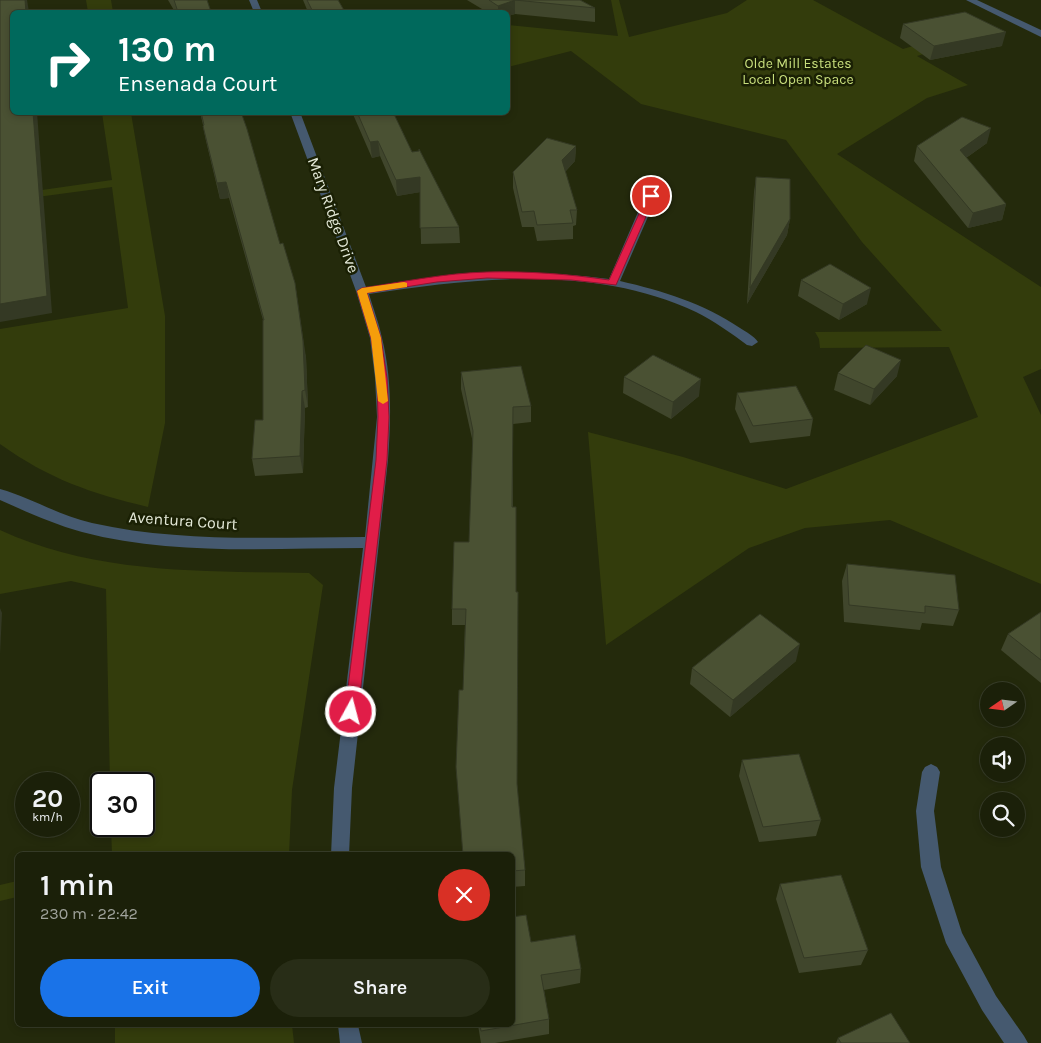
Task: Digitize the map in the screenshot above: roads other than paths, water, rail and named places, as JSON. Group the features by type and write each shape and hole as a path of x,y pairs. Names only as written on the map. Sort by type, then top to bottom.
{"street":[{"path":"970,0 1041,34"},
{"name":"Mary Ridge Drive","path":"296,115 362,291 376,338 382,378 384,417 381,460 343,788 340,852"},
{"path":"613,283 651,196"},
{"path":"362,291 487,275 571,277 613,283 659,294 694,307 724,323 752,342"},
{"name":"Aventura Court","path":"0,494 40,512 92,529 155,538 215,542 371,542"},
{"path":"931,772 925,811 932,868 953,936 989,1003 1017,1043"},
{"path":"348,1027 351,1043"}],"park label":[{"name":"Olde Mill Estates Local Open Space","path":"798,72"}]}
